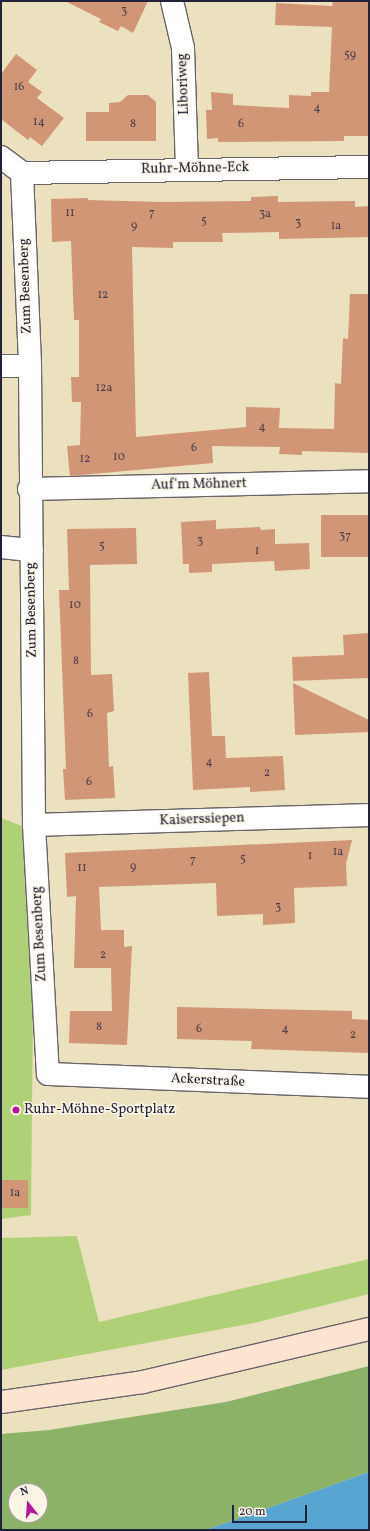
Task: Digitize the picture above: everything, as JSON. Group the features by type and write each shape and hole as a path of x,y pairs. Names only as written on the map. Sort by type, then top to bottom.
{"main road":[{"path":"1,1402 143,1382 369,1329"}],"street":[{"name":"Liboriweg","path":"172,1 183,48 187,168"},
{"path":"1,157 22,173"},
{"name":"Ruhr-Möhne-Eck","path":"22,173 187,168 369,167"},
{"name":"Zum Besenberg","path":"22,173 30,366 29,489 32,550 34,825 48,1074"},
{"path":"1,366 30,366"},
{"name":"Auf'm Möhnert","path":"29,489 369,481"},
{"path":"1,547 32,550"},
{"name":"Kaiserssiepen","path":"34,825 369,815"},
{"name":"Ackerstraße","path":"48,1074 369,1087"}],"green space":[{"name":"Ruhr-Möhne-Sportplatz","path":"1,818 22,826 33,1006 31,1215 1,1219"},
{"path":"77,1236 99,1322 369,1259 369,1294 254,1323 1,1370 1,1238"},
{"path":"369,1366 369,1472 206,1530 1,1530 1,1434 49,1430 226,1402"}],"water":[{"path":"369,1472 369,1530 206,1530"}],"building":[{"path":"65,1 148,1 133,33 121,26 118,31 99,22 101,19"},
{"path":"333,1 369,1 369,136 344,136 344,141 218,142 218,138 207,139 206,110 212,110 211,92 233,94 233,105 289,108 289,95 311,96 311,92 329,92 332,27 275,25 276,3 332,6"},
{"path":"16,54 37,70 28,82 42,92 37,98 64,118 42,146 30,137 28,140 1,119 1,74"},
{"path":"128,95 148,95 156,102 156,141 86,141 86,112 109,112 109,103 120,102"},
{"path":"278,196 278,202 355,201 355,207 369,206 369,237 279,239 279,232 222,233 223,242 173,242 173,248 132,247 136,437 246,427 246,407 280,408 279,428 334,429 335,383 341,384 343,338 348,339 350,294 369,294 369,453 302,451 302,455 279,454 280,447 212,446 213,463 70,476 67,446 80,445 81,402 72,402 71,377 79,377 79,320 74,320 71,241 52,242 51,199 88,198 88,200 162,202 251,201 251,197"},
{"path":"321,515 369,515 369,557 321,557"},
{"path":"216,520 216,529 260,527 261,530 275,529 275,544 309,543 310,569 275,571 274,561 212,564 212,572 189,573 189,564 183,564 181,522"},
{"path":"136,528 137,564 90,565 91,675 112,674 114,711 107,713 109,767 113,766 115,798 65,800 63,769 66,769 59,590 69,590 67,529"},
{"path":"369,633 369,678 293,681 292,657 344,655 343,635"},
{"path":"209,672 212,736 225,736 226,758 283,756 285,790 250,792 250,787 193,790 188,673"},
{"path":"293,683 369,720 369,732 295,735"},
{"path":"352,840 346,864 347,886 294,888 295,923 263,925 263,914 217,916 216,883 99,887 101,930 124,930 124,947 132,946 127,1045 69,1043 70,1011 112,1011 111,968 74,968 76,896 67,897 65,853"},
{"path":"177,1007 352,1011 352,1019 369,1020 369,1053 251,1049 252,1041 177,1039"},
{"path":"1,1180 28,1180 28,1208 1,1208"}],"place":[{"name":"Ruhr-Möhne-Sportplatz","path":"16,1110"}]}
